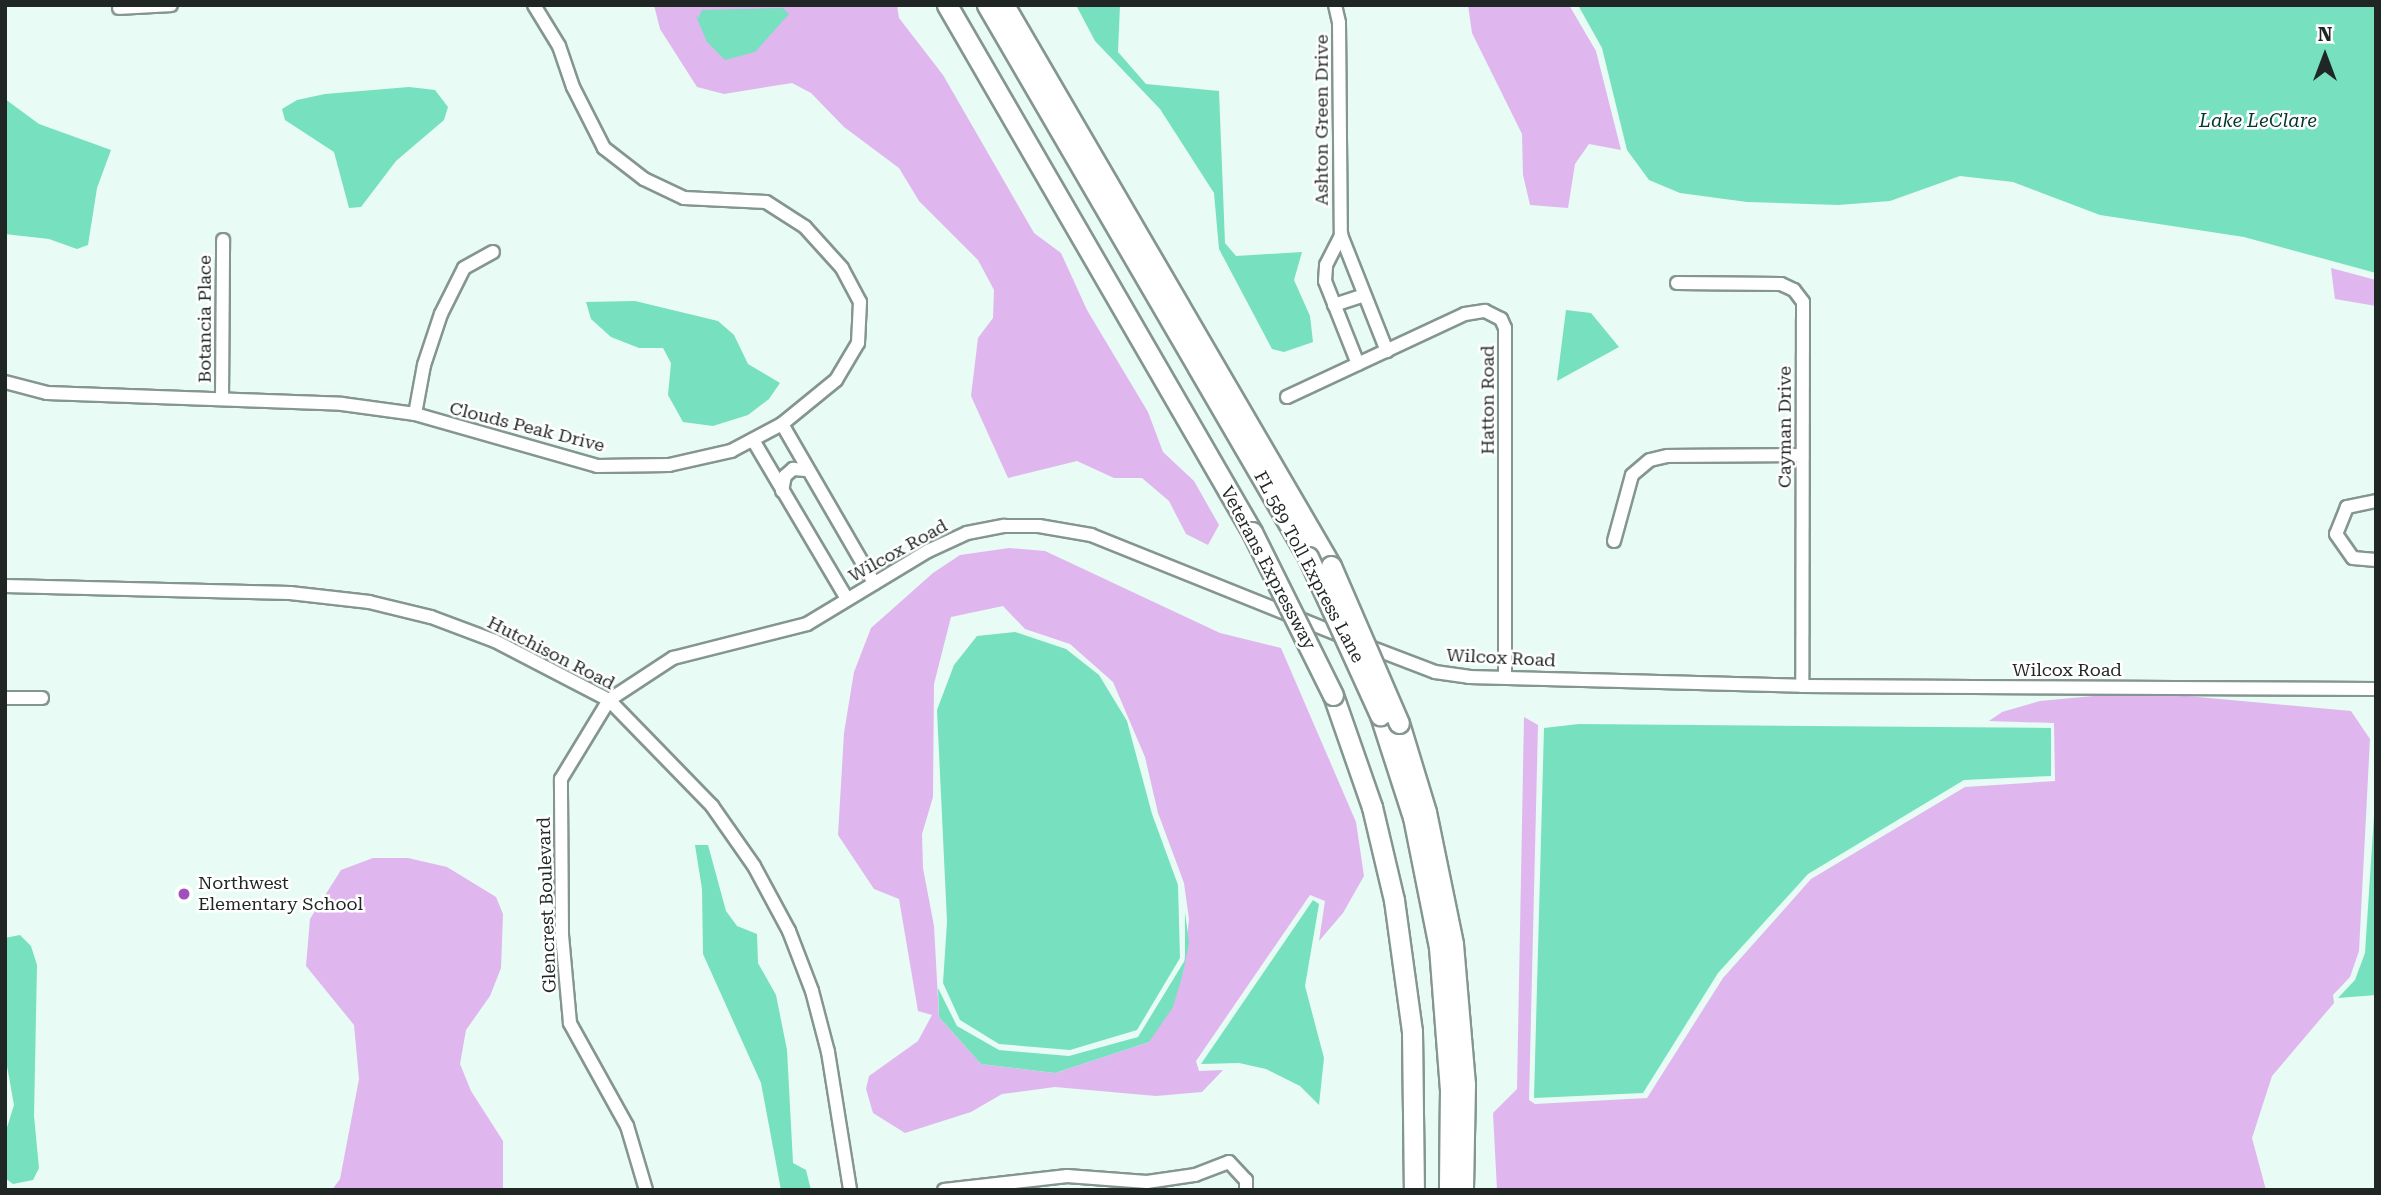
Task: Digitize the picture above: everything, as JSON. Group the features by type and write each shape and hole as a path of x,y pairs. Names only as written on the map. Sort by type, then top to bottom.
{"highway":[{"name":"Veterans Expressway","path":"947,5 1252,531 1333,695 1372,807 1394,900 1412,1031 1414,1190"},
{"name":"FL 589 Toll Express Lane","path":"987,5 1308,556 1390,719 1439,947 1450,1089 1449,1190"},
{"path":"1004,5 1331,566 1426,812 1455,956 1465,1084 1464,1190"}],"street":[{"path":"119,8 171,5"},
{"name":"Clouds Peak Drive","path":"5,382 47,393 342,404 415,414 597,466 669,465 731,451 782,424 836,380 859,344 860,302 842,268 805,227 766,202 684,198 644,179 604,148 573,87 559,46 534,5"},
{"name":"Ashton Green Drive","path":"1335,5 1340,235 1362,296 1387,351"},
{"name":"Ashton Green Drive","path":"1340,235 1324,274 1358,364"},
{"name":"Botancia Place","path":"222,399 223,240"},
{"path":"415,414 424,365 442,314 464,268 493,252"},
{"name":"Cayman Drive","path":"1677,283 1781,284 1794,290 1803,302 1802,686"},
{"path":"1334,305 1362,296"},
{"name":"Hatton Road","path":"1287,397 1476,311 1493,312 1505,328 1505,676"},
{"path":"782,424 806,470 874,583"},
{"path":"752,440 847,598"},
{"path":"1614,541 1632,475 1650,460 1668,456 1802,455"},
{"path":"782,491 785,476 793,469 806,470"},
{"path":"2376,501 2347,507 2336,534 2353,558 2376,560"},
{"name":"Wilcox Road","path":"609,700 673,658 807,624 847,598 967,534 1004,526 1039,526 1091,536 1435,672 1802,686 2376,689"},
{"name":"Hutchison Road","path":"5,586 290,593 369,602 431,617 495,641 609,700 712,806 754,866 789,932 812,991 828,1052 850,1190"},
{"path":"5,698 42,698"},
{"name":"Glencrest Boulevard","path":"609,700 561,779 562,935 570,1023 627,1126 646,1190"},
{"path":"944,1190 1067,1176 1147,1182 1195,1175 1229,1162 1245,1180 1246,1190"}],"shaded area":[{"path":"654,5 897,5 899,18 943,75 1034,233 1061,253 1087,310 1148,412 1163,452 1194,481 1219,525 1208,545 1186,534 1169,501 1142,478 1114,478 1077,461 1008,478 971,396 978,338 993,318 994,290 978,260 919,201 899,168 844,127 811,93 792,83 724,94 697,87 660,29"},
{"path":"1468,5 1569,5 1596,51 1621,150 1589,144 1575,164 1568,208 1530,205 1523,175 1522,134 1472,33"},
{"path":"2331,268 2376,280 2376,306 2335,299"},
{"path":"1009,548 1045,551 1220,633 1281,648 1356,822 1364,876 1343,913 1319,941 1325,901 1310,895 1196,1061 1199,1071 1223,1070 1202,1092 1156,1096 1055,1087 1002,1094 971,1112 905,1133 873,1113 866,1089 869,1076 918,1041 932,1015 918,1011 899,899 874,889 838,835 844,733 854,672 871,628 933,573 960,555","holes":["1003,606 1025,629 1070,644 1113,682 1145,757 1158,813 1184,883 1189,919 1183,973 1149,1042 1055,1073 981,1064 939,1017 934,926 923,868 922,834 933,797 934,684 951,617"]},
{"path":"2104,695 2187,696 2351,711 2370,739 2359,951 2350,977 2333,995 2334,1003 2272,1076 2252,1138 2266,1190 1497,1190 1493,1113 1517,1089 1524,717 1538,725 1529,1100 1535,1104 1647,1098 1723,978 1811,879 1965,787 2055,781 2054,723 1989,721 2002,712 2040,701"},
{"path":"373,858 408,858 447,867 496,897 503,914 501,968 490,996 466,1030 460,1064 471,1091 503,1141 503,1190 332,1190 340,1179 359,1079 354,1025 306,966 310,919 341,870"}],"water":[{"path":"1076,5 1120,5 1118,52 1146,84 1219,91 1225,243 1236,256 1302,252 1294,280 1310,316 1313,342 1284,352 1272,349 1219,249 1214,193 1160,109 1095,41"},
{"name":"Lake LeClare","path":"1578,5 2376,5 2376,273 2244,237 2100,215 2013,182 1960,176 1890,201 1838,205 1747,202 1680,193 1649,180 1627,150 1602,48"},
{"path":"783,8 789,14 755,52 725,60 707,42 695,14 698,19 702,10"},
{"path":"409,87 435,90 448,107 444,120 396,161 361,207 349,208 334,152 285,120 282,109 297,100 325,94"},
{"path":"5,99 39,124 111,150 97,188 88,245 77,249 49,239 5,234"},
{"path":"635,301 718,321 734,335 748,364 780,383 769,399 748,415 713,426 683,422 668,395 671,363 663,348 639,348 611,337 591,319 586,302"},
{"path":"1566,310 1591,313 1619,347 1557,381"},
{"path":"1015,632 1066,649 1099,675 1127,721 1152,814 1178,885 1180,958 1137,1030 1070,1050 999,1044 960,1020 943,983 947,922 937,710 954,665 977,636"},
{"path":"1579,724 2051,728 2051,776 1964,780 1808,874 1718,973 1643,1093 1534,1098 1544,728"},
{"path":"2376,785 2376,995 2338,998 2355,980 2365,953"},
{"path":"695,845 708,845 726,911 737,926 757,934 758,963 776,995 787,1050 793,1163 806,1170 811,1190 781,1190 761,1083 703,954 702,889"},
{"path":"1313,900 1319,904 1305,986 1324,1058 1319,1105 1300,1086 1266,1069 1239,1063 1201,1064"},
{"path":"1185,912 1189,943 1183,973 1173,1007 1149,1042 1055,1073 981,1064 939,1017 938,988 957,1026 999,1050 1069,1056 1138,1037 1185,960"},
{"path":"20,935 31,946 37,965 34,1116 39,1168 33,1180 13,1184 5,1178 5,1134 14,1105 5,1055 5,938"}],"place":[{"name":"Northwest Elementary School","path":"184,894"}]}
